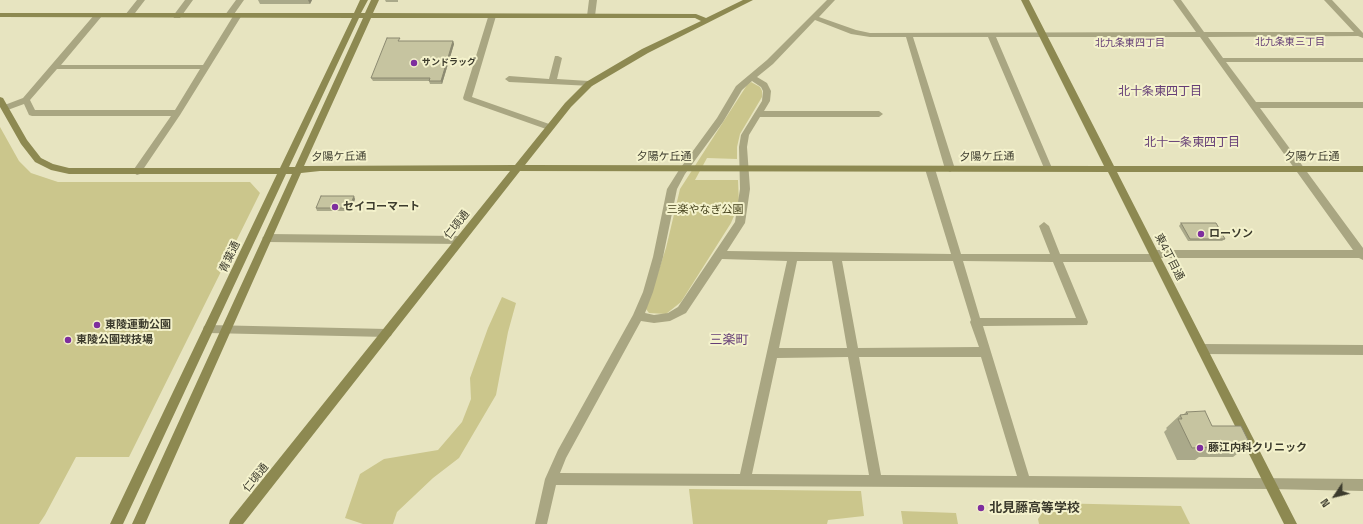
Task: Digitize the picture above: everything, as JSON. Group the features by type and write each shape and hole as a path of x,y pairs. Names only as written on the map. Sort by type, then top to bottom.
{"street":[{"path":"128,15 141,0"},
{"path":"177,16 189,0"},
{"path":"137,172 206,66 234,15 240,0"},
{"name":"青葉通","path":"116,524 364,0"},
{"path":"138,524 225,329 300,170 375,0"},
{"path":"591,16 593,0"},
{"path":"541,524 552,478 562,454 638,316 648,292 658,257 672,189 682,172 720,120 739,88 770,62 830,0"},
{"name":"東4丁目通","path":"1025,0 1291,524"},
{"path":"1176,0 1301,169 1362,255"},
{"path":"1328,0 1361,35"},
{"name":"仁頃通","path":"235,524 549,127 589,84 645,51 745,1"},
{"path":"0,15 696,16 707,21"},
{"path":"5,108 26,100 98,16"},
{"path":"492,16 467,98 549,127"},
{"path":"813,17 854,32 870,35 1200,33 1361,35"},
{"path":"991,34 1048,168"},
{"path":"909,35 950,169"},
{"path":"553,80 558,58"},
{"path":"1220,60 1363,60"},
{"path":"54,67 206,66"},
{"path":"638,316 654,319 670,317 682,310 740,223 745,189 743,147 746,135 766,101 767,91 764,85 751,77"},
{"path":"509,79 553,80 589,84"},
{"name":"夕陽ケ丘通","path":"0,100 24,142 38,160 51,167 69,171 284,171 320,168 516,170 930,170 1048,168 1363,169"},
{"path":"26,100 32,113 176,113"},
{"path":"1253,105 1363,105"},
{"path":"757,114 879,114"},
{"path":"930,170 975,322 1025,482"},
{"path":"975,322 1083,322 1058,257 1044,226"},
{"path":"267,238 460,240"},
{"path":"719,255 793,257 1362,255"},
{"path":"745,479 793,257"},
{"path":"836,257 876,480"},
{"path":"208,329 387,332"},
{"path":"1202,349 1363,350"},
{"path":"772,353 985,352"},
{"path":"552,478 1363,485"}],"green space":[{"name":"三楽やなぎ公園","path":"751,82 760,87 762,97 740,134 737,147 737,159 707,158 695,180 738,180 739,204 731,223 681,302 666,314 649,313 646,309 666,248 680,189 747,85"},
{"name":"東陵運動公園","path":"0,127 19,161 31,173 58,182 250,182 260,193 129,457 76,457 39,524 0,524"},
{"path":"502,297 516,303 508,332 496,395 459,458 433,478 397,512 393,524 363,524 345,518 360,474 384,459 438,450 462,422 471,399 470,378 488,328"},
{"path":"689,489 861,491 864,516 828,520 827,524 693,524"},
{"path":"1049,503 1181,506 1190,524 1039,524 1038,519"},
{"path":"901,511 956,513 958,524 903,524"}],"building":[{"name":"サンドラッグ","path":"387,38 400,38 398,41 453,41 441,81 429,81 430,78 371,78"},
{"name":"セイコーマート","path":"321,196 354,196 349,208 316,208"},
{"name":"ローソン","path":"1181,223 1216,223 1225,239 1190,239"},
{"path":"1205,411 1212,426 1241,426 1250,444 1209,444 1211,447 1192,448 1178,419 1182,419 1180,415 1188,414 1186,412"}],"place":[{"name":"サンドラッグ","path":"414,63"},
{"name":"セイコーマート","path":"335,207"},
{"name":"ローソン","path":"1201,234"},
{"name":"東陵運動公園","path":"97,325"},
{"name":"東陵公園球技場","path":"68,340"},
{"name":"藤江内科クリニック","path":"1200,448"},
{"name":"北見藤高等学校","path":"981,508"}],"district":[{"name":"北九条東三丁目","path":"1290,42"},
{"name":"北九条東四丁目","path":"1130,43"},
{"name":"北十条東四丁目","path":"1160,92"},
{"name":"北十一条東四丁目","path":"1192,143"},
{"name":"三楽町","path":"729,340"}]}
